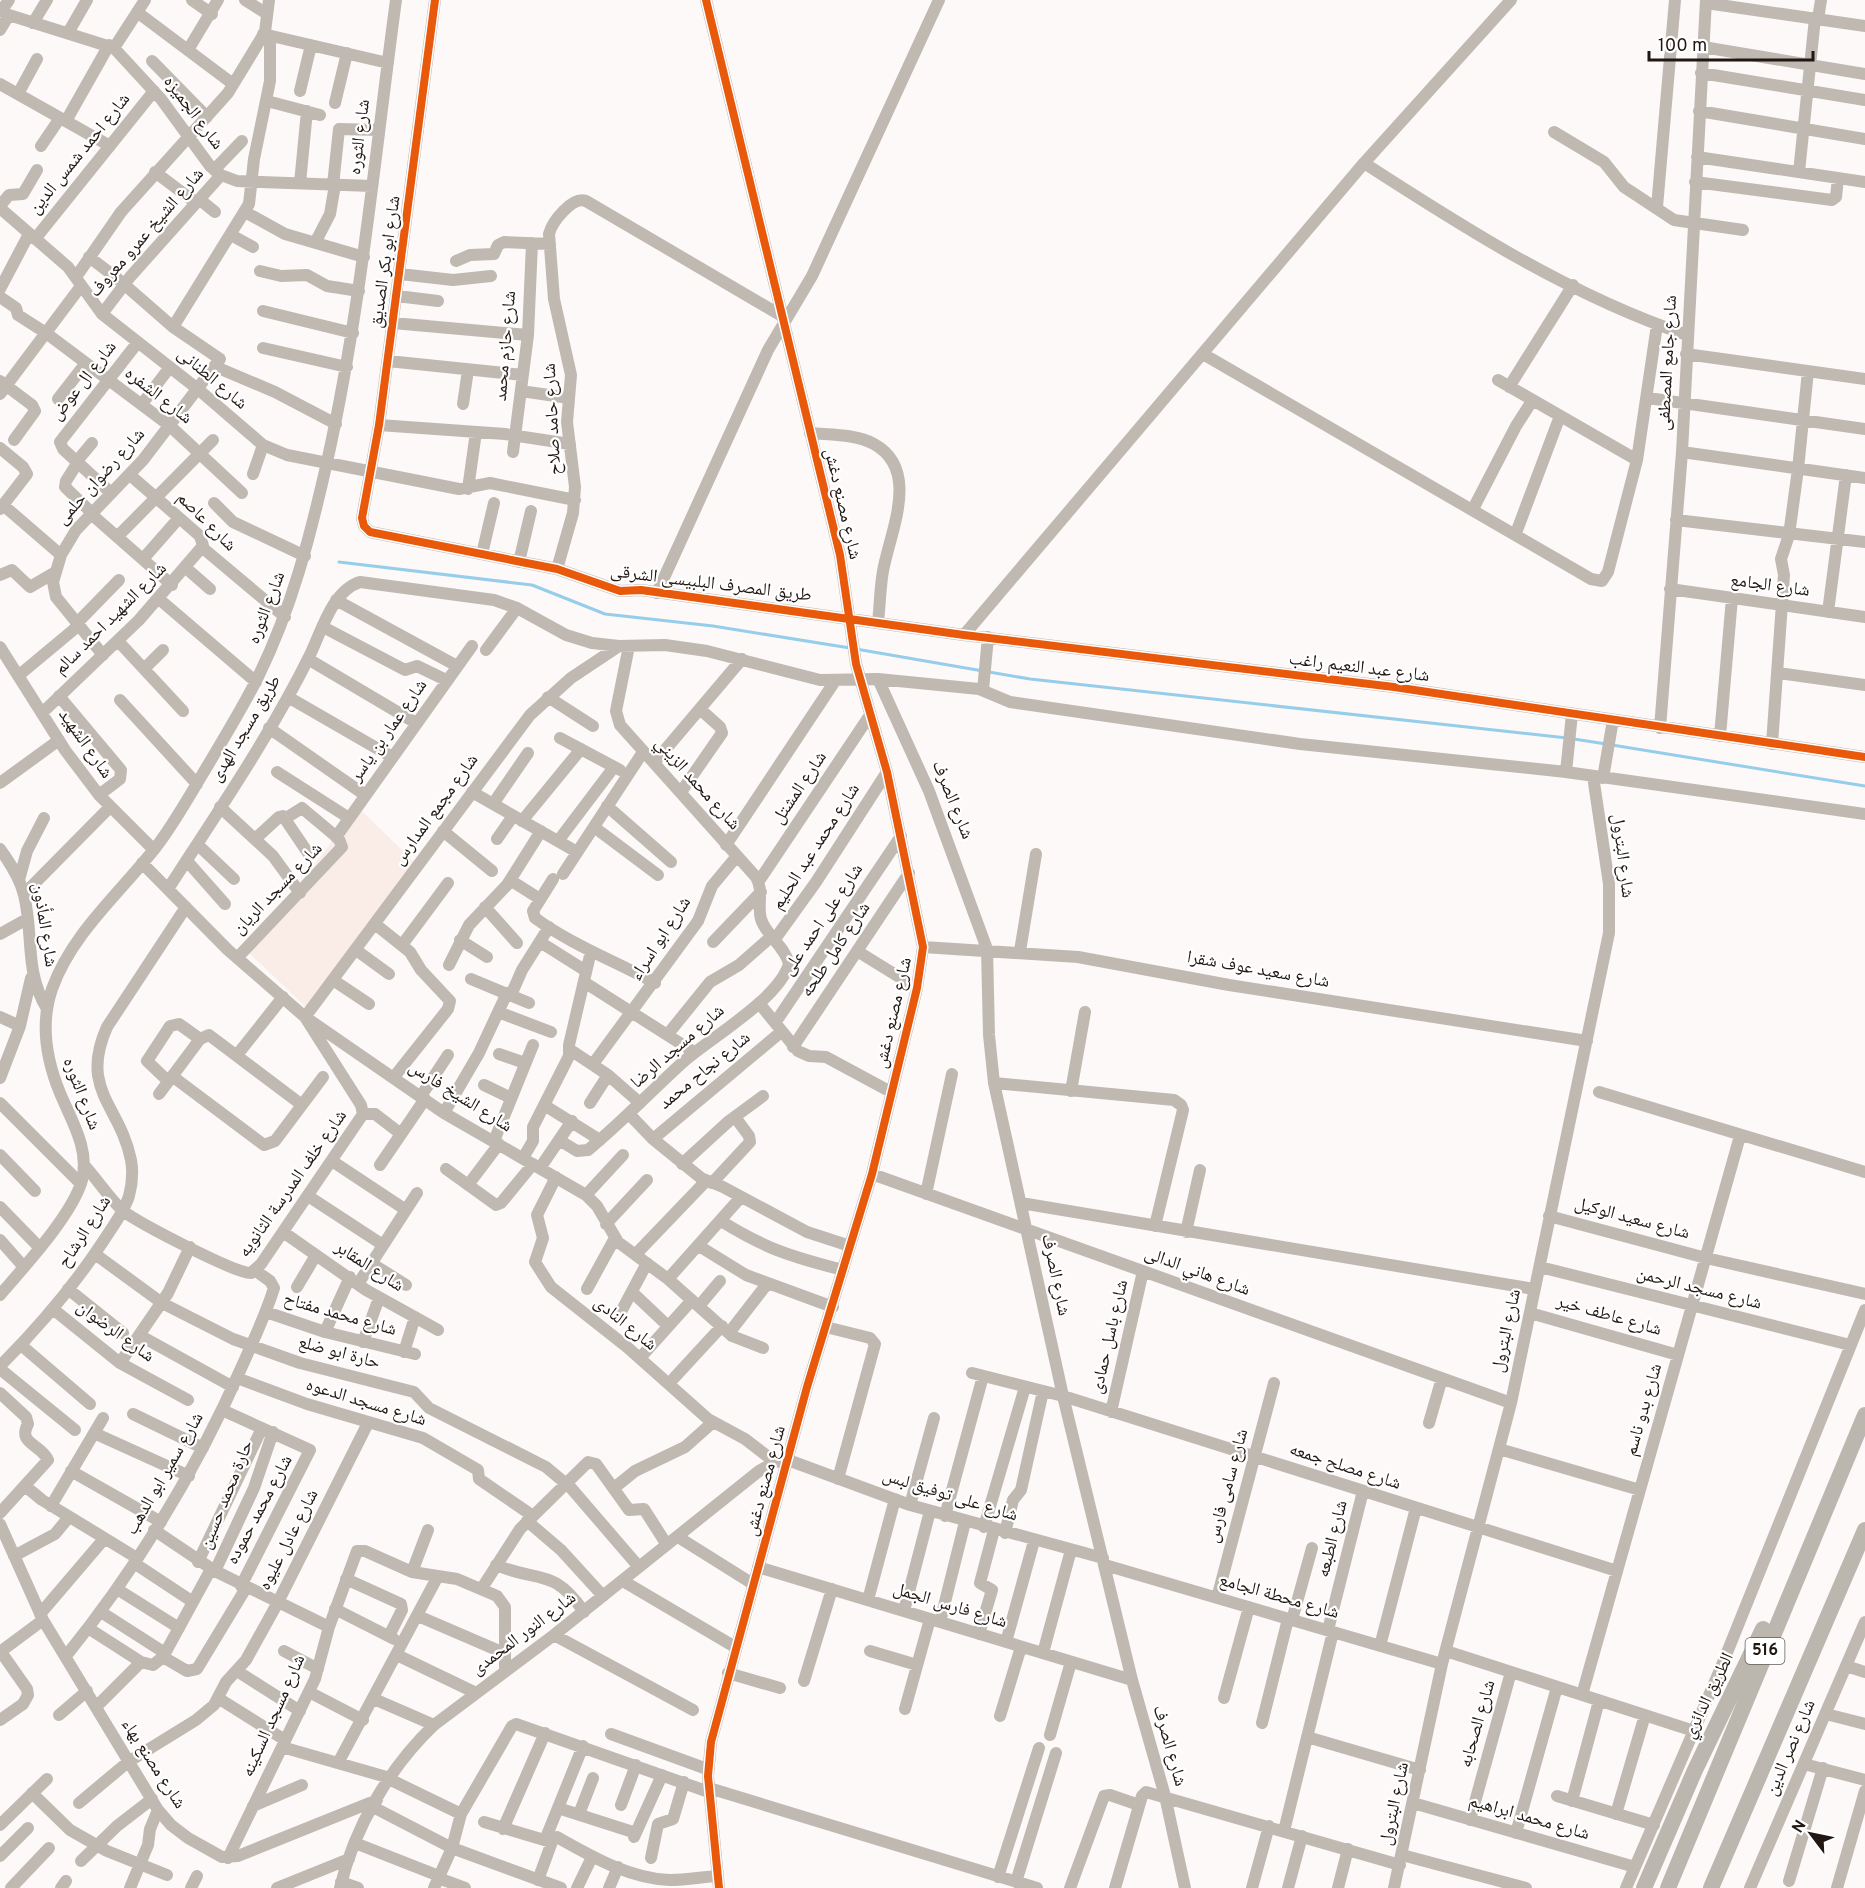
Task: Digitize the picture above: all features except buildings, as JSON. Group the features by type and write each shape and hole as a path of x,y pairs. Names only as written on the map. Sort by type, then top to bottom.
{"highway":[{"name":"الطريق الدائري","path":"1668,1888 1817,1524 1865,1415"},
{"name":"الطريق الدائري","path":"1644,1888 1695,1770 1817,1524"},
{"name":"516","path":"1711,1888 1865,1530"}],"street":[{"path":"0,30 3,12 9,0"},
{"path":"33,23 47,0"},
{"path":"68,33 87,0"},
{"path":"41,146 63,119 145,0"},
{"path":"192,0 212,14"},
{"path":"188,50 212,14 218,0"},
{"path":"245,0 267,14"},
{"path":"172,327 245,212 250,198 272,66 267,35 269,0"},
{"name":"شارع الثوره","path":"84,1165 76,1129 49,1063 45,1027 47,1010 57,977 74,946 153,850 197,784 256,682 285,617 305,556 347,367 364,256 396,0"},
{"name":"شارع ابو بكر الصديق","path":"364,526 362,518 367,470 379,425 435,0"},
{"name":"شارع مصنع دغش","path":"706,0 840,555 856,664 887,772 923,947 916,988 872,1174 833,1306 782,1461 758,1567 711,1742 707,1769 718,1882"},
{"path":"657,593 768,350 783,320 812,276 939,0"},
{"path":"964,635 1364,164 1511,0"},
{"path":"1657,207 1676,0"},
{"path":"1799,172 1821,0"},
{"path":"1706,1 1865,26"},
{"name":"شارع جامع المصطفى","path":"1660,728 1682,453 1706,1"},
{"path":"3,12 112,47"},
{"path":"138,12 233,84"},
{"path":"267,35 388,63"},
{"path":"14,440 35,411 32,405 2,387 46,333 79,281 89,257 121,212 207,117 267,35"},
{"path":"300,91 311,45"},
{"name":"شارع الجميزه","path":"112,47 154,91 218,173 237,181 372,186"},
{"path":"1703,47 1865,74"},
{"path":"335,103 347,53"},
{"path":"18,94 37,59"},
{"path":"152,61 207,117"},
{"path":"1701,73 1865,100"},
{"path":"0,84 110,146"},
{"name":"شارع احمد شمس الدين","path":"0,289 32,236 154,91"},
{"path":"267,101 313,113 300,183"},
{"path":"1699,111 1865,139"},
{"path":"316,241 330,214 339,129 379,130"},
{"path":"1554,132 1604,162 1624,186 1674,220 1743,230"},
{"name":"شارع الشيخ عمرو معروف","path":"102,314 124,284 197,201 242,141"},
{"path":"1697,157 1865,182"},
{"path":"1364,164 1499,249 1657,325 1687,335"},
{"path":"0,207 9,195 23,194 37,170"},
{"path":"155,172 215,212"},
{"path":"1695,182 1832,200 1836,196 1838,178"},
{"name":"شارع حامد صلاح","path":"557,569 575,500 567,422 571,375 554,299 550,230 571,204 582,199 783,320"},
{"name":"شارع الطنانى","path":"0,207 79,281 102,314 199,390 263,445 287,455 468,489 490,483 575,500"},
{"path":"245,212 285,234 316,241 344,253 364,256"},
{"path":"231,235 254,247"},
{"path":"456,261 470,255 494,254 502,242 550,244"},
{"name":"شارع حازم محمد","path":"513,452 528,334 532,243"},
{"path":"89,257 218,363 336,424"},
{"path":"260,271 281,276 307,275 327,286 359,291"},
{"path":"400,273 453,280 491,276"},
{"path":"1509,387 1573,285"},
{"path":"397,296 438,301"},
{"name":"شارع الشفره","path":"0,297 16,308 18,315 46,333 170,426 242,493"},
{"path":"263,311 353,333"},
{"path":"393,323 528,334"},
{"path":"1203,354 1516,533 1591,579 1602,581 1608,572 1637,460 1657,325"},
{"name":"شارع ال عوض","path":"111,493 60,442 138,342"},
{"path":"263,348 347,367"},
{"path":"1686,354 1865,379"},
{"path":"388,362 523,375"},
{"path":"58,399 86,363"},
{"name":"شارع رضوان حلمى","path":"54,573 61,555 91,513 130,475 218,363"},
{"path":"142,404 170,367"},
{"path":"463,404 468,370"},
{"path":"1772,744 1778,673 1780,605 1784,575 1780,559 1789,535 1808,371"},
{"path":"1498,380 1637,460"},
{"path":"521,391 569,398"},
{"path":"1648,398 1865,429"},
{"path":"1473,509 1516,426 1532,401"},
{"path":"1516,533 1560,416"},
{"path":"379,425 515,435 570,444"},
{"path":"468,489 476,432"},
{"path":"810,433 868,441 890,458 897,471 900,493 883,570 878,622"},
{"path":"117,537 213,440"},
{"path":"92,443 77,461 65,487 172,585"},
{"path":"253,474 263,445"},
{"path":"0,448 23,467 27,474 1,507 61,555"},
{"path":"1682,453 1865,478"},
{"name":"شارع عاصم","path":"130,475 201,538 202,547 285,617"},
{"path":"1828,612 1846,476"},
{"path":"214,503 233,522 305,556"},
{"path":"482,554 494,503"},
{"path":"519,561 531,511"},
{"path":"143,559 179,518"},
{"path":"1676,520 1789,535 1865,542"},
{"name":"طريق المصرف البلبيسى الشرقى","path":"364,526 370,532 557,569 620,591 636,589 849,617"},
{"name":"شارع الشهيد احمد سالم","path":"42,713 159,599 202,547"},
{"path":"186,568 210,589"},
{"path":"0,575 12,570 30,587 54,573 56,597 103,655"},
{"path":"18,676 77,625 119,580"},
{"name":"طريق مسجد الهدى","path":"168,889 288,697 336,600 350,586 360,582 381,584 494,600 517,608"},
{"name":"شارع الجامع","path":"1670,590 1865,617"},
{"path":"1720,736 1732,598"},
{"path":"159,599 256,682"},
{"path":"336,600 457,666"},
{"path":"486,650 517,608 579,640 624,646 685,648 742,659 803,677 835,681 859,678 878,679 983,690 1010,702 1300,744 1566,772 1865,814"},
{"name":"شارع عبد النعيم راغب","path":"849,617 964,635 1348,680 1865,757"},
{"path":"323,627 405,670 417,666 446,681"},
{"path":"983,690 988,637"},
{"path":"118,641 183,711"},
{"name":"شارع عمار بن ياسر","path":"339,841 349,819 365,795 472,646"},
{"name":"شارع مجمع المدارس","path":"305,1017 518,729 548,697 624,646"},
{"name":"شارع محمد الزيني","path":"624,646 617,718 624,731 737,856 760,887"},
{"name":"شارع الشهيد","path":"0,647 59,740 99,795 153,850"},
{"path":"144,669 163,650"},
{"path":"308,659 416,723"},
{"path":"654,763 742,659"},
{"path":"1778,673 1865,685"},
{"name":"شارع الصرف","path":"878,679 934,802 987,949 989,1035 994,1083 1063,1396 1132,1680 1165,1796 1185,1888"},
{"path":"726,845 835,681"},
{"path":"59,696 121,770 120,779 99,795"},
{"path":"288,697 392,757"},
{"path":"548,697 593,726"},
{"path":"120,700 197,784"},
{"path":"681,792 722,733 720,727 700,709"},
{"path":"1566,772 1572,714"},
{"name":"شارع المشتل","path":"713,942 760,887 870,715"},
{"name":"شارع البترول","path":"1394,1888 1442,1664 1511,1403 1611,917 1598,777 1612,720"},
{"path":"269,729 365,795"},
{"path":"560,738 628,775"},
{"path":"0,783 59,740"},
{"path":"497,839 581,749"},
{"path":"643,752 577,852 533,911 534,916 549,927 655,983"},
{"path":"493,804 528,753"},
{"path":"558,841 614,767"},
{"path":"277,772 349,819"},
{"name":"شارع محمد عبد الحليم","path":"668,1034 710,982 739,965 773,938 816,882 887,772"},
{"path":"472,792 577,852"},
{"path":"24,894 110,807"},
{"path":"220,807 273,856 300,893"},
{"path":"607,807 671,862"},
{"path":"255,839 279,817 286,818 302,808 339,841"},
{"path":"19,880 27,852 44,818"},
{"path":"286,818 308,853"},
{"path":"594,827 658,875"},
{"path":"443,831 492,871"},
{"path":"449,965 460,940 485,907 510,880 541,831"},
{"name":"شارع على احمد على","path":"778,1028 901,836"},
{"name":"شارع مسجد الريان","path":"237,958 300,893 339,841"},
{"path":"197,844 234,879"},
{"name":"شارع المأذون","path":"0,849 19,880 24,894 32,974 47,1010"},
{"path":"1020,951 1036,854"},
{"name":"شارع ابو اسراء","path":"593,1064 655,983 698,921 717,878 737,856"},
{"path":"187,861 225,904"},
{"name":"شارع الشيخ فارس","path":"142,863 237,958 305,1017 444,1113 586,1195 597,1206 615,1238 668,1279 725,1330 744,1342 763,1348"},
{"name":"شارع كامل طلحه","path":"793,1047 909,873"},
{"path":"510,880 540,899"},
{"path":"402,945 448,883"},
{"path":"760,887 761,918 773,938"},
{"name":"شارع الرشاح","path":"0,1368 53,1309 95,1254 123,1210 129,1195 131,1161 98,1080 96,1062 99,1044 107,1027 186,907"},
{"path":"485,907 517,943"},
{"path":"0,934 27,919"},
{"path":"375,924 410,952 421,970 447,996 450,1004 394,1077"},
{"path":"444,1113 479,1053 498,1012 549,927"},
{"name":"شارع مسجد الرضا","path":"559,1140 580,1152 588,1150 694,1052 759,1003 783,976 789,964 773,938"},
{"path":"460,940 487,957"},
{"path":"540,942 694,1052"},
{"name":"شارع سعيد عوف شقرا","path":"923,947 1020,951 1100,960 1229,985 1587,1041"},
{"path":"356,950 389,974"},
{"path":"532,1163 533,1127 568,1059 591,951"},
{"path":"857,951 916,988"},
{"path":"0,1078 20,1026 32,974"},
{"path":"471,979 529,1003"},
{"path":"333,980 369,1004"},
{"path":"237,1055 283,997"},
{"path":"759,1003 793,1047 802,1054 826,1057 891,1092"},
{"path":"498,1012 551,1032"},
{"path":"1071,1091 1085,1012"},
{"path":"0,1017 20,1026"},
{"path":"305,1017 361,1105 363,1114 375,1114 401,1134"},
{"path":"200,1039 179,1023 170,1026 147,1061 257,1141 268,1144 275,1141 322,1077"},
{"name":"شارع نجاح محمد","path":"652,1138 778,1028"},
{"path":"159,1094 200,1039 206,1035 213,1036 302,1105"},
{"path":"468,1185 496,1142 533,1045"},
{"path":"570,1049 608,1075 640,1103"},
{"path":"499,1054 525,1063"},
{"path":"380,1165 448,1055"},
{"path":"926,1194 952,1074"},
{"path":"590,1103 608,1075"},
{"path":"994,1083 1174,1100 1181,1105 1183,1110 1155,1226"},
{"path":"484,1085 511,1098"},
{"path":"1599,1092 1865,1172"},
{"path":"682,1164 735,1117 763,1096"},
{"path":"0,1103 81,1184"},
{"path":"544,1105 600,1140"},
{"name":"شارع خلف المدرسة الثانويه","path":"123,1210 190,1247 238,1270 248,1274 256,1271 363,1114"},
{"path":"629,1114 682,1164 709,1182 807,1232 850,1246"},
{"path":"636,1254 750,1142 749,1136 735,1117"},
{"path":"446,1169 496,1205 501,1203 532,1163 559,1140 572,1121"},
{"name":"شارع بدو ناسم","path":"1582,1695 1740,1136"},
{"path":"0,1155 35,1191"},
{"path":"586,1195 622,1155"},
{"path":"332,1161 406,1210"},
{"path":"84,1165 123,1210"},
{"path":"0,1294 39,1247 72,1201 81,1184 84,1165"},
{"path":"1186,1232 1200,1170"},
{"name":"شارع هاني الدالى","path":"872,1174 1511,1403"},
{"name":"شارع النادى","path":"556,1177 537,1215 543,1238 535,1262 537,1268 566,1300 640,1358 712,1423 782,1461"},
{"path":"606,1224 646,1180"},
{"path":"325,1332 354,1280 371,1263 417,1194"},
{"path":"308,1196 383,1245"},
{"path":"668,1279 741,1197"},
{"path":"1021,1203 1534,1289"},
{"path":"0,1208 39,1247"},
{"name":"شارع سعيد الوكيل","path":"1549,1216 1706,1258 1865,1294"},
{"path":"721,1221 766,1247 787,1256 843,1270"},
{"name":"شارع المقابر","path":"282,1232 379,1298 438,1330"},
{"path":"587,1289 615,1238"},
{"path":"0,1240 24,1266"},
{"path":"699,1246 739,1272 833,1306"},
{"path":"120,1363 162,1303 190,1247"},
{"name":"حارة ابو ضلع","path":"95,1254 162,1303 251,1346 300,1363 408,1390 417,1395 429,1408 546,1467 566,1483 639,1567"},
{"path":"297,1287 316,1255"},
{"path":"371,1263 406,1285"},
{"path":"622,1310 647,1263"},
{"name":"شارع مسجد الرحمن","path":"1540,1267 1850,1345"},
{"name":"شارع سمير ابو الدهب","path":"66,1656 101,1612 158,1526 189,1476 222,1410 266,1312 274,1285 256,1271"},
{"name":"شارع باسل حمادى","path":"1111,1412 1143,1272"},
{"path":"640,1358 669,1326 720,1281"},
{"path":"674,1378 725,1330 767,1284"},
{"path":"68,1289 123,1334"},
{"path":"632,1292 669,1326"},
{"path":"363,1342 379,1298"},
{"name":"شارع الرضوان","path":"53,1309 120,1363 188,1400"},
{"path":"1626,1888 1694,1731 1865,1310"},
{"name":"شارع محمد مفتاح","path":"266,1312 325,1332 410,1353 415,1317"},
{"name":"شارع عاطف خير","path":"1530,1313 1678,1355"},
{"path":"826,1327 870,1338 875,1344 838,1479"},
{"name":"شارع مسجد الدعوه","path":"139,1335 235,1383 416,1436 478,1470 479,1479 530,1518"},
{"path":"21,1345 90,1404"},
{"path":"0,1368 75,1430"},
{"name":"شارع مصلح جمعه","path":"945,1516 978,1374 1063,1396 1617,1571"},
{"path":"1429,1423 1442,1378"},
{"name":"شارع سامى فارس","path":"1217,1598 1274,1383"},
{"path":"979,1634 992,1590 980,1583 995,1530 1025,1387"},
{"path":"995,1530 1013,1499 1021,1490 1043,1391"},
{"path":"0,1393 26,1417 28,1424 24,1431 25,1436 48,1458 46,1464 0,1513"},
{"path":"198,1562 267,1430 222,1410"},
{"path":"133,1414 203,1448"},
{"path":"51,1506 103,1418"},
{"path":"910,1505 934,1418"},
{"name":"شارع عادل عليوه","path":"79,1803 128,1762 207,1712 218,1698 226,1682 246,1660 277,1604 368,1423"},
{"path":"614,1488 635,1471 685,1447 712,1423"},
{"name":"شارع محمد حموده","path":"164,1655 187,1671 195,1671 243,1587 310,1450 267,1430"},
{"name":"حارة محمد حسين","path":"164,1655 213,1570 250,1497 267,1430"},
{"path":"94,1433 189,1476"},
{"path":"1499,1449 1640,1490"},
{"path":"482,1588 530,1518 583,1464 591,1461 598,1466 631,1511 645,1509 668,1545"},
{"name":"شارع على توفيق لبس","path":"782,1461 945,1516 1071,1550 1104,1562"},
{"name":"شارع النور المحمدى","path":"340,1885 355,1843 389,1778 402,1758 434,1725 584,1612 759,1471 782,1461"},
{"path":"71,1471 158,1526 198,1562 243,1587 328,1627"},
{"path":"25,1486 193,1602"},
{"name":"شارع الطبعه","path":"1284,1831 1363,1491"},
{"path":"868,1600 895,1499"},
{"path":"1380,1646 1416,1508"},
{"path":"904,1611 930,1511"},
{"path":"14,1556 55,1534 69,1517"},
{"path":"530,1518 603,1596"},
{"path":"905,1708 965,1522"},
{"name":"شارع مصنع بهاء","path":"0,1524 42,1617 155,1804 179,1832 216,1854 228,1858"},
{"path":"428,1530 412,1572 457,1579 497,1596 505,1607 505,1671"},
{"path":"678,1537 753,1584"},
{"path":"0,1719 23,1704 28,1695 27,1689 0,1652 42,1617 104,1539"},
{"path":"1006,1642 1034,1541"},
{"path":"1262,1723 1312,1548"},
{"path":"1043,1653 1071,1550"},
{"name":"شارع مسجد السكينه","path":"228,1858 309,1692 318,1669 328,1627 357,1551 365,1551 412,1572"},
{"name":"شارع محطة الجامع","path":"1104,1562 1217,1598 1442,1664"},
{"path":"496,1565 510,1571 553,1580 567,1589 584,1612"},
{"name":"شارع فارس الجمل","path":"758,1567 1132,1680"},
{"path":"338,1763 438,1576"},
{"path":"346,1579 401,1604 402,1610 389,1636"},
{"path":"623,1581 735,1647"},
{"path":"117,1589 179,1628"},
{"path":"804,1682 832,1589"},
{"path":"1224,1698 1249,1607"},
{"path":"335,1609 403,1643"},
{"path":"88,1628 141,1662 153,1665 164,1655 101,1612"},
{"path":"418,1616 504,1653"},
{"name":"شارع نصر الدين","path":"1750,1888 1864,1626"},
{"path":"554,1635 693,1710"},
{"path":"1000,1716 1021,1647"},
{"path":"284,1651 318,1669"},
{"path":"870,1651 917,1665"},
{"path":"1446,1651 1694,1731"},
{"path":"397,1655 476,1693"},
{"path":"96,1707 141,1662"},
{"path":"1050,1735 1071,1662"},
{"path":"1846,1666 1865,1672"},
{"path":"237,1671 300,1711"},
{"name":"شارع الصحابه","path":"1470,1820 1511,1672"},
{"path":"728,1673 780,1688"},
{"path":"1516,1833 1557,1687"},
{"path":"59,1715 87,1691"},
{"path":"309,1692 363,1720"},
{"path":"218,1698 284,1744 389,1778 461,1814"},
{"path":"374,1699 434,1725"},
{"path":"1572,1801 1599,1701"},
{"path":"1826,1714 1865,1724"},
{"path":"1616,1814 1645,1715"},
{"path":"437,1881 452,1848 461,1814 512,1726 522,1724 709,1790 1037,1888"},
{"path":"503,1829 545,1732"},
{"path":"611,1734 707,1769"},
{"path":"1307,1737 1420,1770"},
{"path":"538,1880 558,1808 584,1746"},
{"path":"998,1876 1039,1748"},
{"path":"1016,1882 1056,1754"},
{"path":"1804,1764 1865,1780"},
{"path":"621,1804 636,1765"},
{"path":"1789,1881 1823,1768"},
{"path":"558,1808 635,1835 662,1775"},
{"path":"579,1814 593,1778"},
{"path":"0,1825 47,1779"},
{"path":"651,1858 658,1824 673,1819 684,1782"},
{"path":"253,1806 302,1785"},
{"path":"1837,1888 1865,1791"},
{"path":"32,1793 65,1827 97,1845 167,1875"},
{"path":"1114,1888 1144,1793 1165,1796 1348,1849 1401,1860 1488,1883 1526,1888"},
{"path":"1070,1888 1104,1796 1110,1795 1139,1805"},
{"path":"1557,1796 1653,1825"},
{"name":"شارع محمد ابراهيم","path":"1413,1803 1635,1867"},
{"path":"81,1861 97,1845 155,1804"},
{"path":"130,1888 140,1864 155,1804"},
{"path":"228,1858 375,1804 452,1848 561,1888"},
{"path":"484,1822 548,1841 557,1837 592,1857 662,1883 718,1882"},
{"path":"1252,1888 1269,1826"},
{"path":"0,1856 28,1828"},
{"path":"1288,1888 1302,1836"},
{"path":"355,1843 437,1881 465,1888"},
{"path":"11,1888 49,1848"},
{"path":"1338,1888 1348,1849"},
{"path":"577,1888 592,1857"},
{"path":"277,1888 349,1859"},
{"path":"609,1888 618,1867"},
{"path":"0,1883 3,1888"},
{"path":"340,1885 358,1888"}],"shaded area":[{"path":"358,807 414,862 308,1009 248,952"}],"waterway":[{"path":"339,562 532,585 605,614 713,626 850,648"},
{"path":"856,649 983,671"},
{"path":"989,672 1030,679 1567,738"},
{"path":"1574,739 1606,744"},
{"path":"1612,745 1865,786"}],"cycle path":[{"path":"435,0 379,425 362,518 364,526 370,532 557,569 620,591 641,590 964,635 1394,687 1865,757"},
{"path":"706,0 840,555 856,664 887,772 923,947 917,988 872,1174 807,1387 711,1742 708,1776 719,1888"}]}
